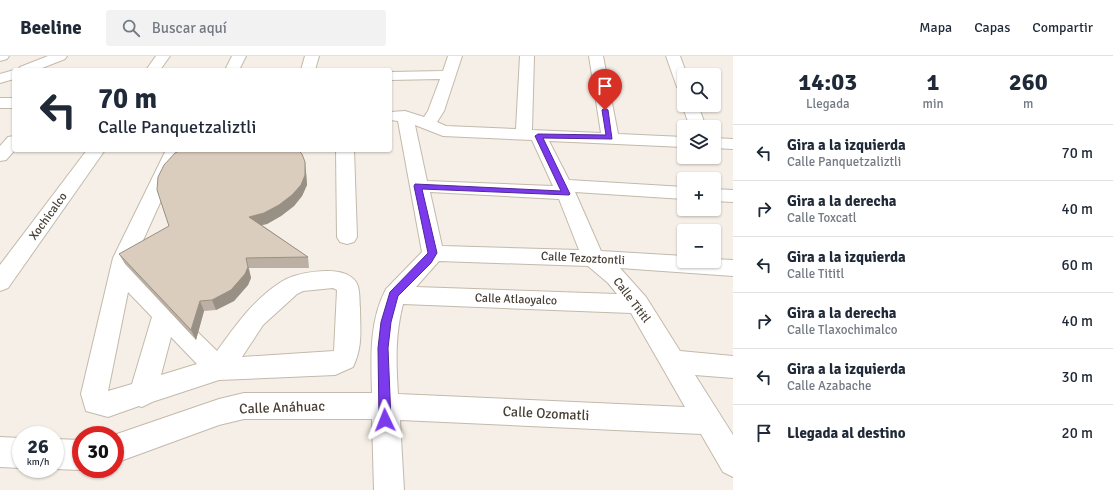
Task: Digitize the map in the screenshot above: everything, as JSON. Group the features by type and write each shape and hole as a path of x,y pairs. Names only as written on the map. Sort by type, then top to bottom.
{"street":[{"path":"30,68 60,56"},
{"path":"154,68 163,56"},
{"path":"233,68 239,56"},
{"path":"309,68 312,56"},
{"path":"427,125 436,111 455,56"},
{"path":"527,56 531,136"},
{"path":"596,56 610,137"},
{"path":"673,56 677,68"},
{"path":"0,68 12,70"},
{"path":"0,79 12,75"},
{"path":"392,76 449,75"},
{"path":"0,102 12,103"},
{"path":"389,490 384,406 383,348 386,322 394,295 428,261 433,253 418,186 398,116 415,119 443,131 531,136 610,137 677,142"},
{"name":"Calle Tititl","path":"531,136 564,189 593,258 616,277 638,304 675,362 733,462"},
{"path":"0,156 12,143"},
{"path":"721,143 733,144"},
{"name":"Xochicalco","path":"0,282 95,152"},
{"path":"174,152 124,258 94,394 96,402 108,404 142,395 219,369 335,364 344,359 348,350 348,290 344,283 335,279 299,283 289,288 255,318 219,369"},
{"path":"345,152 347,237"},
{"path":"418,186 677,193"},
{"path":"721,195 733,196"},
{"name":"Calle Tezoztontli","path":"433,253 593,258 733,268"},
{"path":"122,271 219,369"},
{"name":"Calle Atlaoyalco","path":"394,295 638,304"},
{"path":"142,395 165,314"},
{"path":"675,362 733,367"},
{"name":"Calle Anáhuac","path":"124,446 219,412 244,406 384,406"},
{"name":"Calle Ozomatli","path":"384,406 708,421"},
{"path":"0,452 12,453"}],"building":[{"path":"300,152 305,162 305,175 301,185 292,195 279,205 264,213 249,217 308,257 246,258 248,267 245,274 231,290 212,300 200,301 191,330 119,254 169,226 157,190 158,177 164,165 175,153"}],"route":[{"path":"385,420 383,348 386,322 394,295 411,276 428,261 433,253 418,186 566,194 538,136 610,137 605,110"}]}
